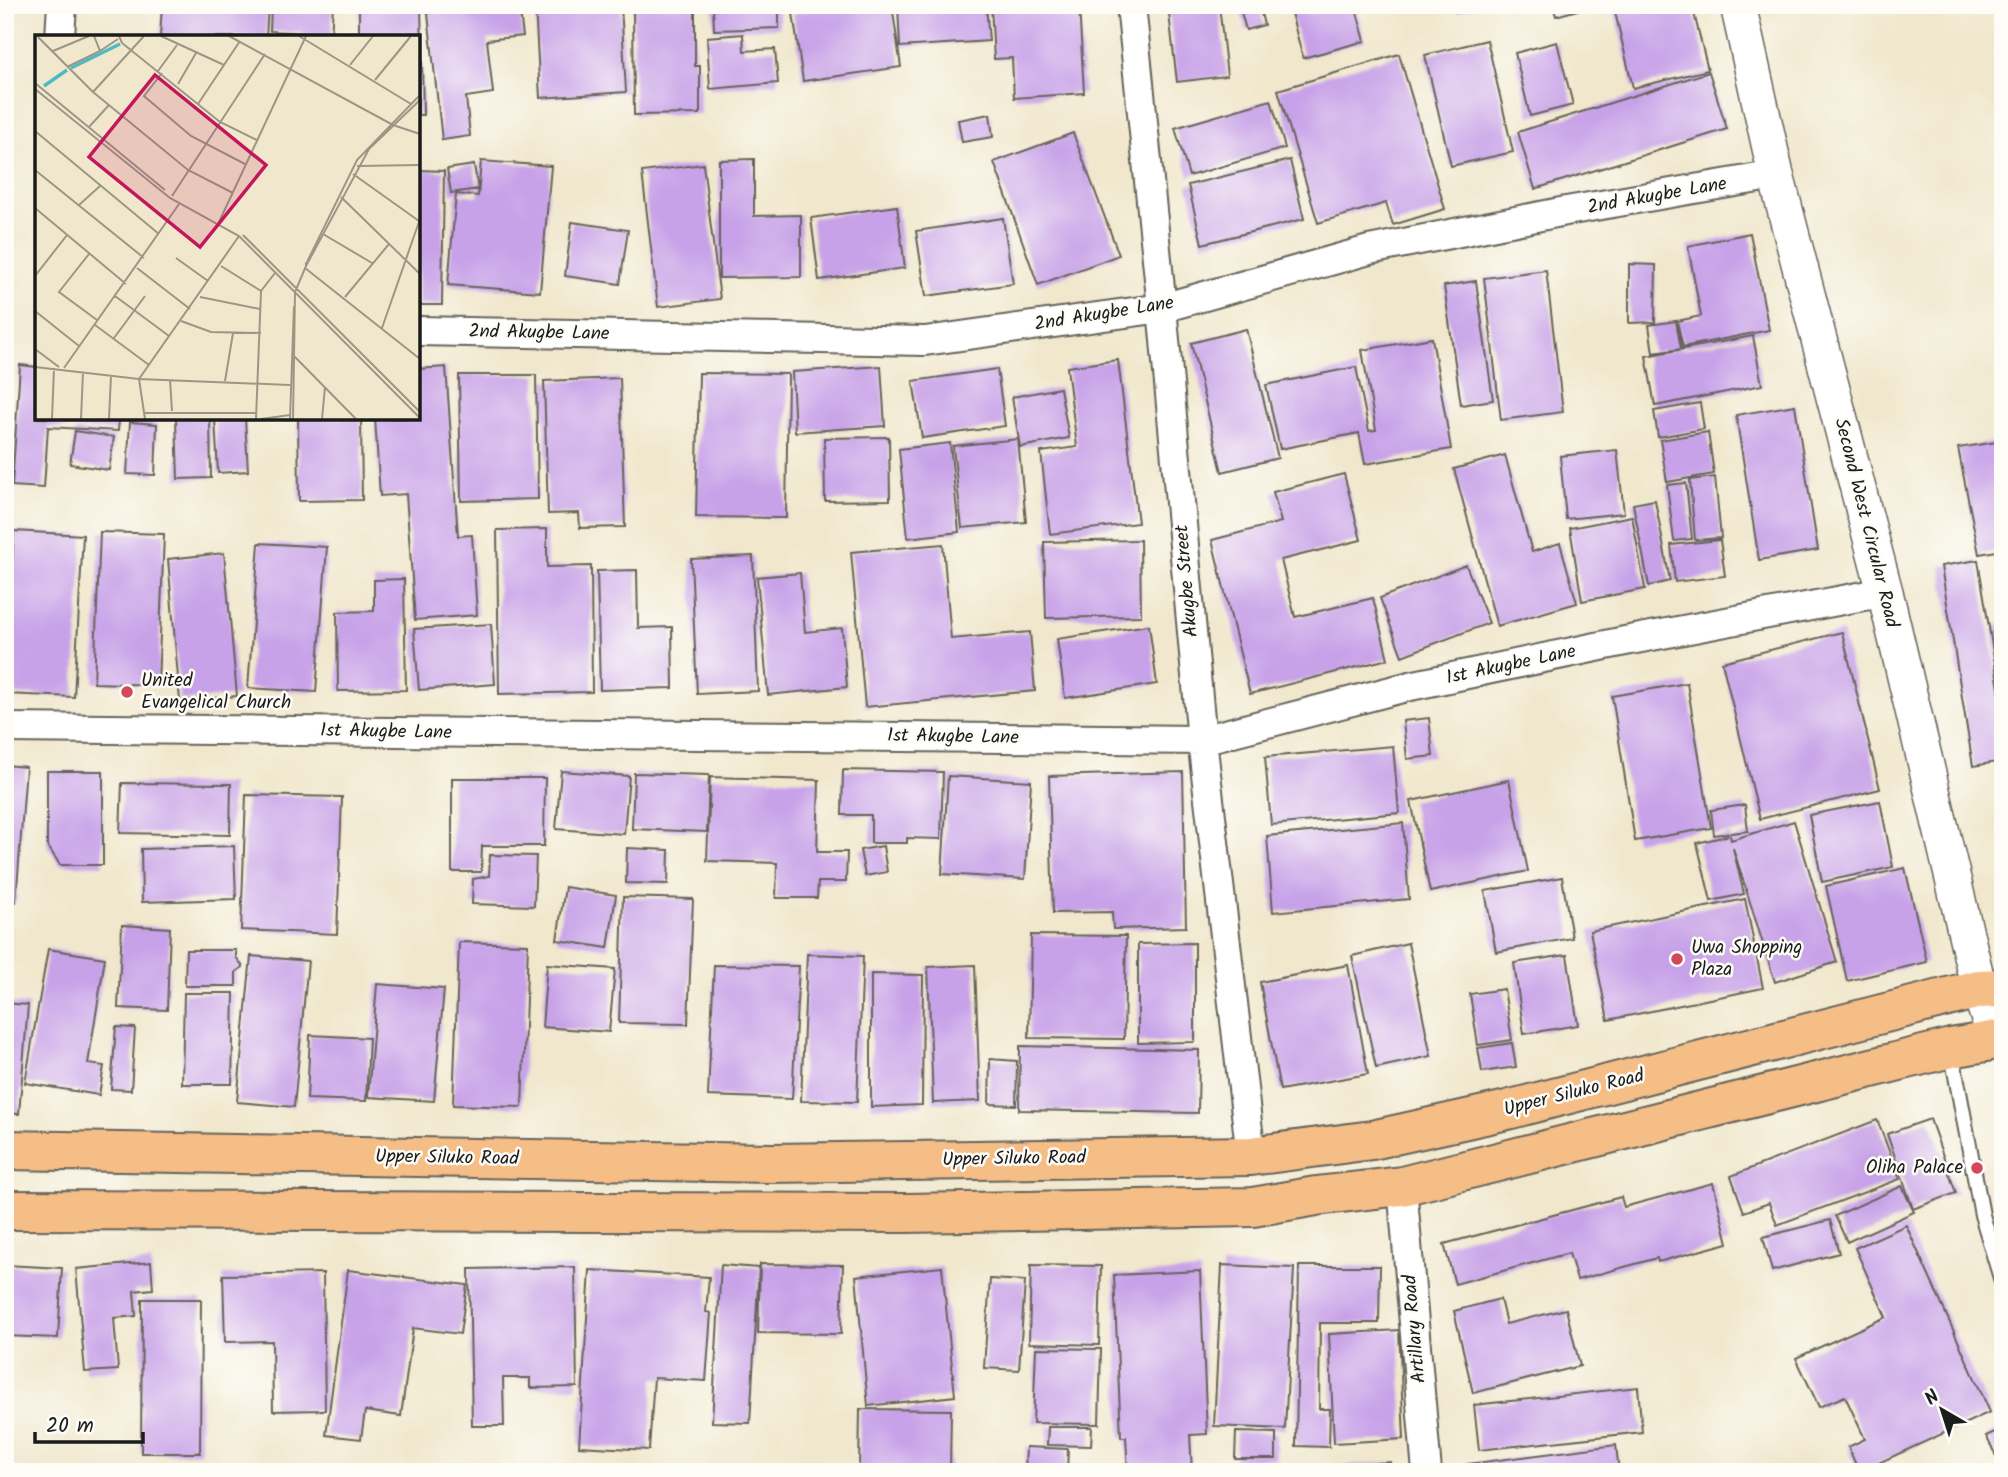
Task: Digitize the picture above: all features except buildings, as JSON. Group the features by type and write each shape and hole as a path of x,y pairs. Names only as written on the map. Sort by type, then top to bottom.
{"main road":[{"name":"Upper Siluko Road","path":"5,1150 772,1163 1251,1156 1372,1140 1507,1110 1991,989"},
{"path":"5,1210 918,1213 1252,1207 1402,1186 1951,1048 1999,1040"}],"street":[{"path":"60,35 62,5"},
{"name":"Akugbe Street","path":"1131,5 1202,740 1251,1156"},
{"name":"Second West Circular Road","path":"1738,5 1776,175 1991,989 1999,1040"},
{"name":"2nd Akugbe Lane","path":"420,331 925,341 1162,308 1370,250 1566,211 1776,175"},
{"name":"1st Akugbe Lane","path":"5,728 1202,740 1410,686 1625,641 1885,592"},
{"name":"Artillary Road","path":"1402,1186 1427,1472"}],"lane":[{"path":"1951,1048 1982,1215 2003,1285"}],"place":[{"name":"United Evangelical Church","path":"127,692"},
{"name":"Uwa Shopping Plaza","path":"1677,959"},
{"name":"Oliha Palace","path":"1977,1168"}]}
